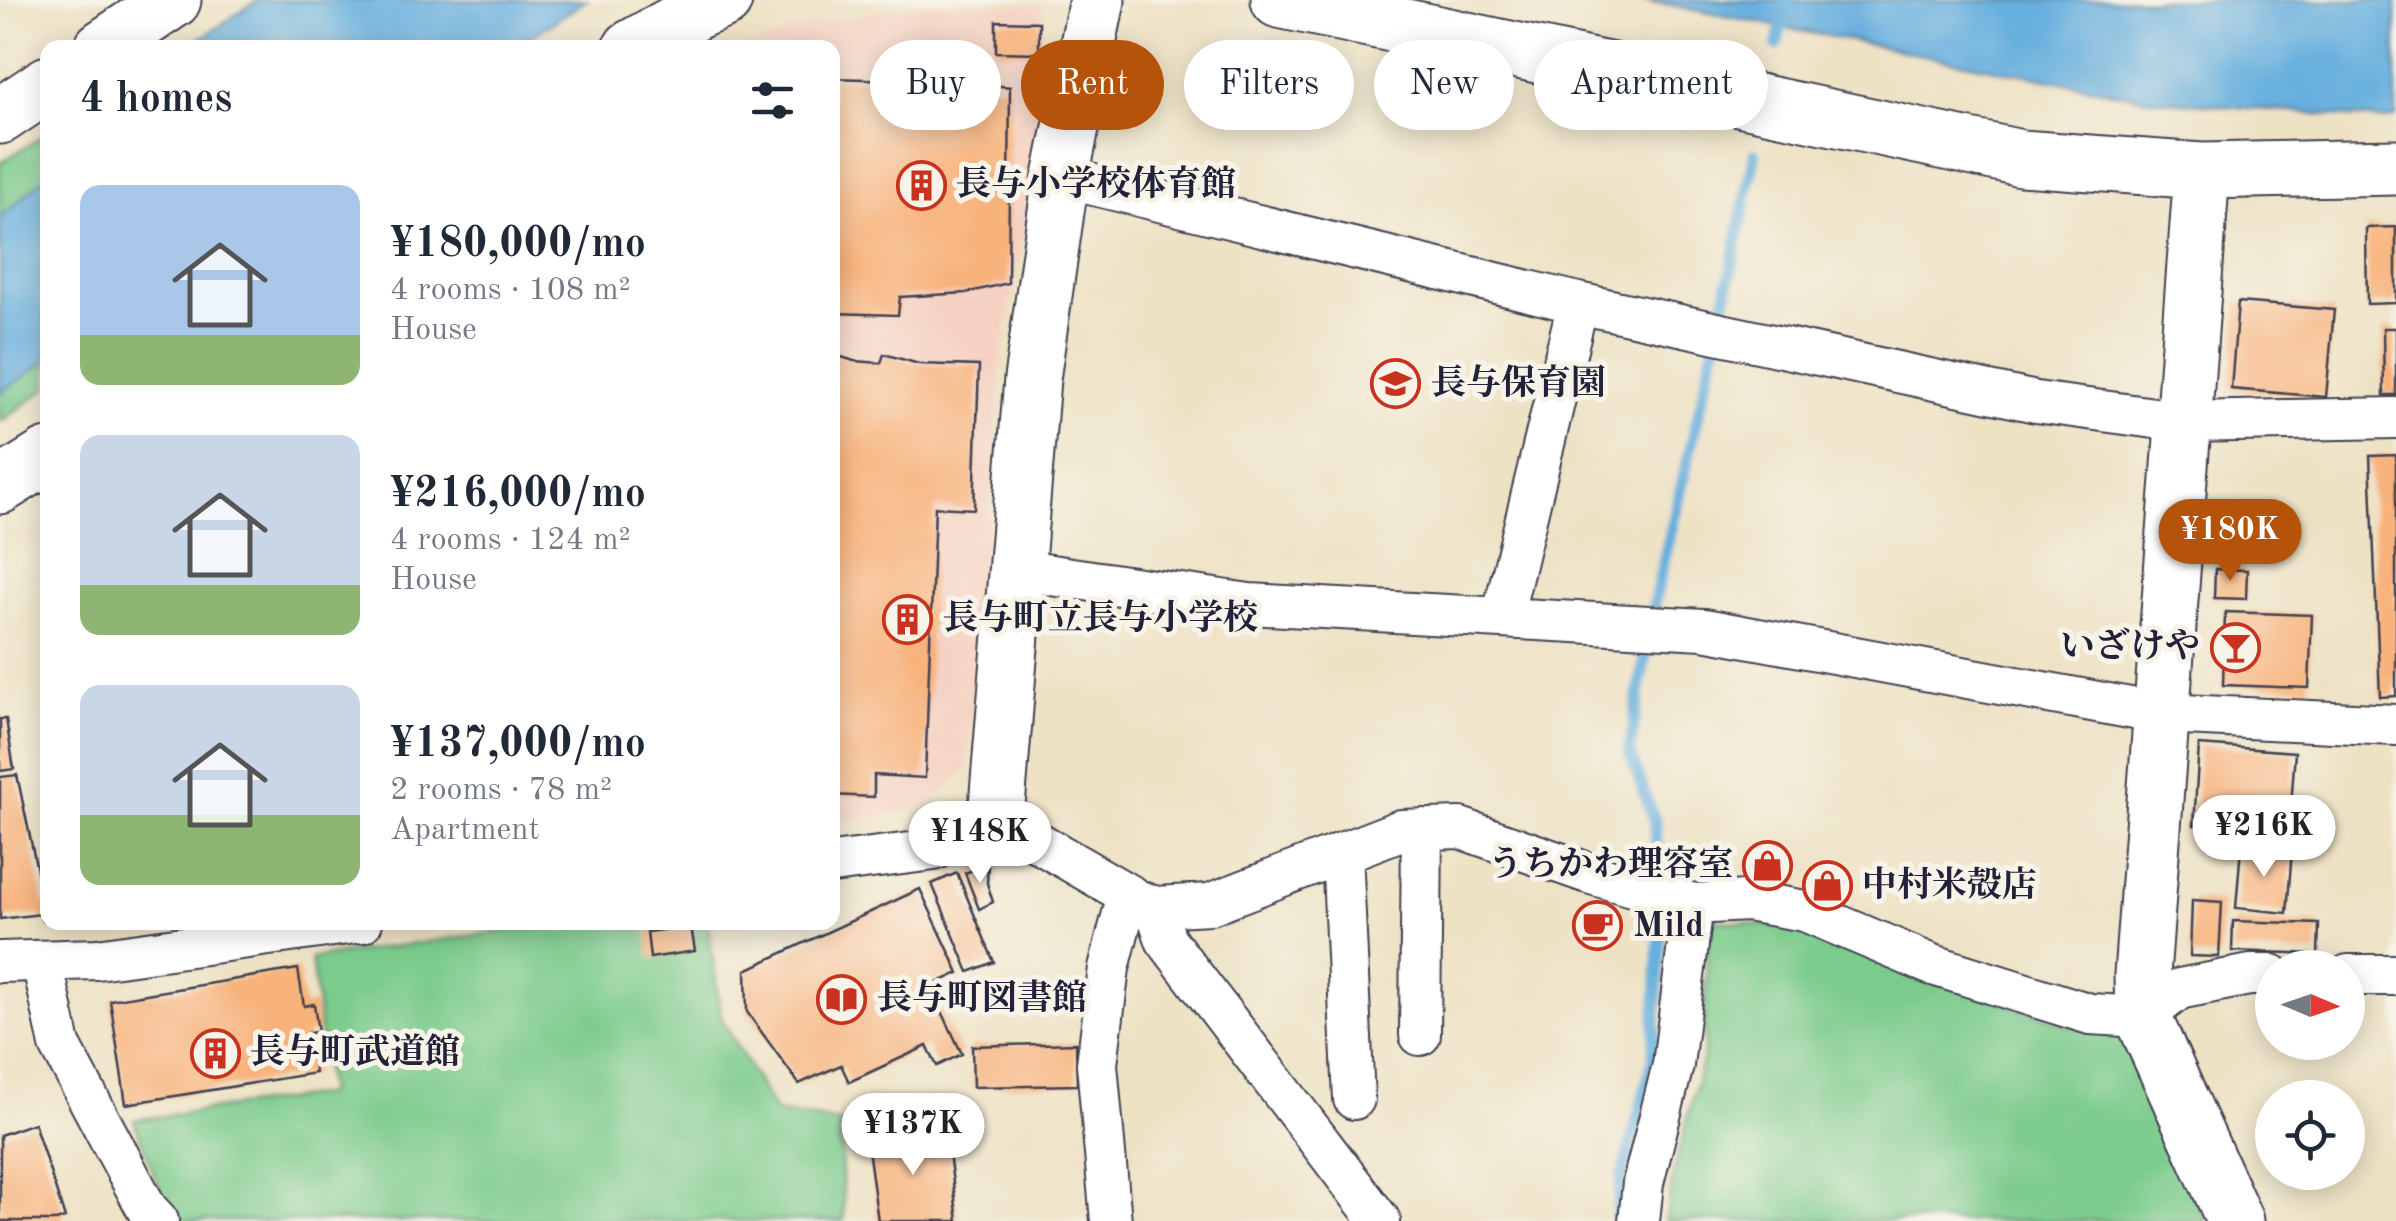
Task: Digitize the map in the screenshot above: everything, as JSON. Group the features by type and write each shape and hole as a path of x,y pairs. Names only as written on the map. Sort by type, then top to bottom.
{"street":[{"path":"114,40 173,0"},
{"path":"645,40 724,0"},
{"path":"996,818 1032,379 1061,177 1097,0"},
{"path":"1280,0 2021,158 2202,170 2396,168"},
{"path":"0,116 40,89"},
{"path":"2202,170 2142,975 2143,1017 2235,1221"},
{"path":"1061,177 1578,303 2036,402 2184,422 2396,418"},
{"path":"1502,618 1578,303"},
{"path":"0,486 40,461"},
{"path":"1017,570 1249,604 1704,630 2162,714 2396,725"},
{"path":"840,862 934,850 996,818"},
{"path":"996,818 1142,901 1210,904 1401,830 1460,828 1588,873 1669,896 1748,901 1805,911 1930,964 2090,1014 2143,1017 2179,989 2255,974"},
{"path":"1420,1035 1422,829"},
{"path":"1342,853 1354,1099"},
{"path":"1639,1221 1643,1183 1673,1065 1669,896"},
{"path":"1111,1221 1097,1064 1110,968 1142,901"},
{"path":"1142,901 1166,940 1380,1221"},
{"path":"0,962 97,959 305,930"},
{"path":"42,961 60,1045 147,1210 158,1221"},
{"path":"2365,975 2396,975"}],"shaded area":[{"path":"925,4 1042,6 1044,40 1021,40 1021,130 1042,130 1002,351 969,764 929,808 840,821 840,40 767,40 829,20"}],"green space":[{"path":"40,137 40,393 0,422 0,163"},
{"path":"1716,920 1789,927 2075,1027 2122,1036 2207,1221 1665,1221 1704,1053 1708,924"},
{"path":"513,930 709,930 721,1018 775,1112 840,1122 844,1221 182,1221 162,1196 134,1120 328,1094 311,958"}],"water":[{"path":"258,0 587,0 527,40 198,40"},
{"path":"1643,0 2396,0 2396,117 2381,120 2149,99"},
{"path":"40,181 40,366 0,393 0,218"}],"building":[{"path":"996,21 1039,22 1039,40 1021,40 1021,53 1001,52 1001,40 996,40"},
{"name":"長与小学校体育館","path":"840,78 870,79 870,130 1001,130 1001,86 1010,87 1008,283 966,293 900,297 898,315 840,313"},
{"path":"2396,227 2396,303 2367,304 2366,228"},
{"path":"2238,302 2334,310 2326,397 2231,389"},
{"path":"2383,328 2396,328 2396,395 2384,395"},
{"name":"長与町立長与小学校","path":"884,354 919,364 979,366 974,509 935,507 925,778 874,775 874,797 840,795 840,357 881,363"},
{"path":"2396,455 2396,696 2380,697 2370,456"},
{"path":"2215,569 2247,570 2246,599 2214,598"},
{"path":"2225,612 2312,615 2309,688 2223,685"},
{"path":"0,719 6,719 14,769 0,771"},
{"path":"2199,745 2295,752 2289,832 2194,825"},
{"path":"17,775 40,884 40,914 0,919 0,777"},
{"path":"2241,847 2292,850 2287,913 2236,908"},
{"path":"988,864 987,883 993,902 979,909 965,873"},
{"path":"957,873 994,962 969,972 932,884"},
{"name":"長与町図書館","path":"920,889 959,973 930,986 962,1054 937,1066 927,1046 849,1082 841,1065 799,1084 747,1012 746,970 832,930 840,930 840,926"},
{"path":"2192,900 2222,902 2219,957 2190,956"},
{"path":"2233,921 2319,924 2318,950 2232,951"},
{"path":"692,930 695,951 650,958 647,932"},
{"name":"長与町武道館","path":"298,969 304,1006 314,1004 318,1032 308,1033 315,1073 126,1104 110,1000"},
{"path":"1076,1043 1077,1085 973,1087 972,1046"},
{"path":"34,1123 65,1218 0,1221 0,1135"},
{"path":"946,1130 958,1221 878,1221 867,1141"}],"waterway":[{"path":"1777,45 1787,0"},
{"path":"1617,1221 1622,1178 1653,1061 1661,914 1655,822 1629,751 1656,594 1723,311 1755,154"}],"place":[{"name":"長与小学校体育館","path":"921,185"},
{"name":"長与保育園","path":"1396,384"},
{"name":"長与町立長与小学校","path":"908,619"},
{"name":"いざけや","path":"2235,647"},
{"name":"うちかわ理容室","path":"1768,865"},
{"name":"中村米殻店","path":"1827,886"},
{"name":"Mild","path":"1598,926"},
{"name":"長与町図書館","path":"842,999"},
{"name":"長与町武道館","path":"215,1053"}]}
